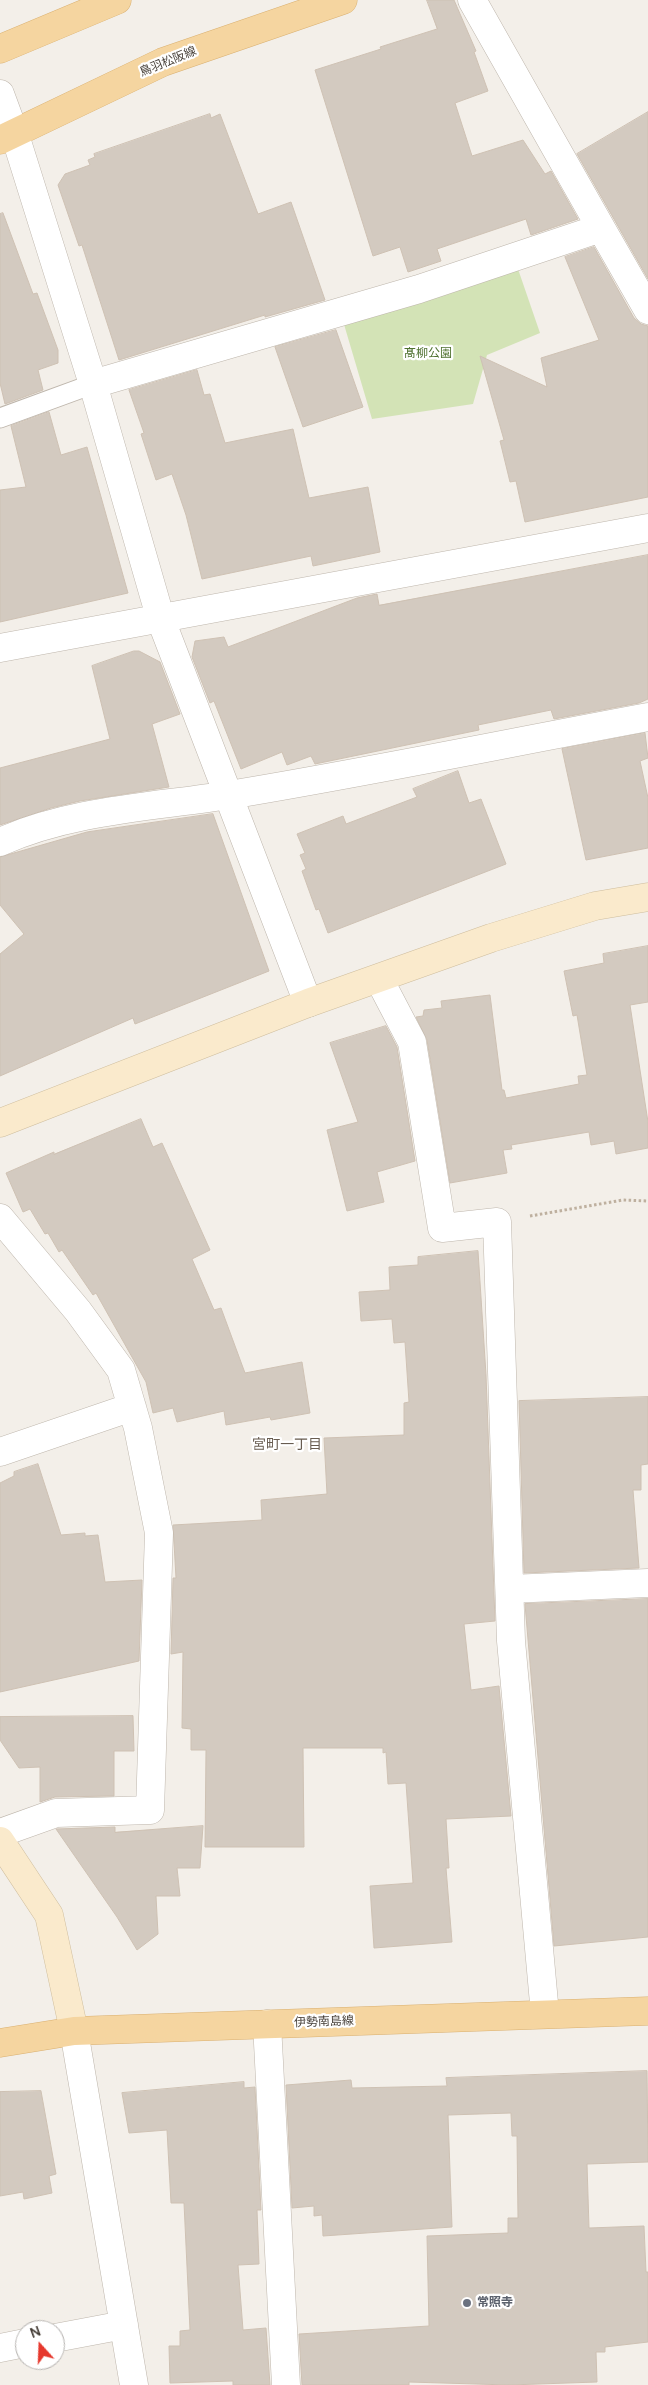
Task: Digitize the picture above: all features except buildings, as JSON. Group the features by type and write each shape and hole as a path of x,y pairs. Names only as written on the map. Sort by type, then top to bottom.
{"main road":[{"path":"0,48 116,0"},
{"name":"鳥羽松阪線","path":"7,136 163,62 343,0"},
{"name":"伊勢南島線","path":"0,2043 74,2031 648,2011"}],"street":[{"path":"472,0 648,310"},
{"path":"0,94 7,136 93,384 160,620 308,1004"},
{"path":"93,384 419,289 600,228"},
{"path":"0,648 160,620 648,528"},
{"path":"0,842 48,825 104,813 229,795 648,717"},
{"path":"0,1123 308,1004 491,938 595,906 648,897"},
{"path":"379,979 412,1042 442,1228 497,1222 511,1642 545,2014"},
{"path":"0,1218 78,1311 121,1370 138,1428 159,1533 150,1810 56,1813 0,1833"},
{"path":"0,1452 132,1407"},
{"path":"510,1589 648,1583"},
{"path":"0,1841 49,1915 74,2031 134,2385"},
{"path":"267,2024 286,2385"},
{"path":"65,2336 124,2325"},
{"path":"0,2348 15,2345"}],"lane":[{"path":"0,418 93,384"}],"path":[{"path":"497,1222 623,1200 648,1201"}],"green space":[{"name":"髙柳公園","path":"518,269 540,333 487,355 473,404 372,419 343,321"}],"place":[{"name":"常照寺","path":"467,2303"}],"district":[{"name":"宮町一丁目","path":"287,1445"}]}
